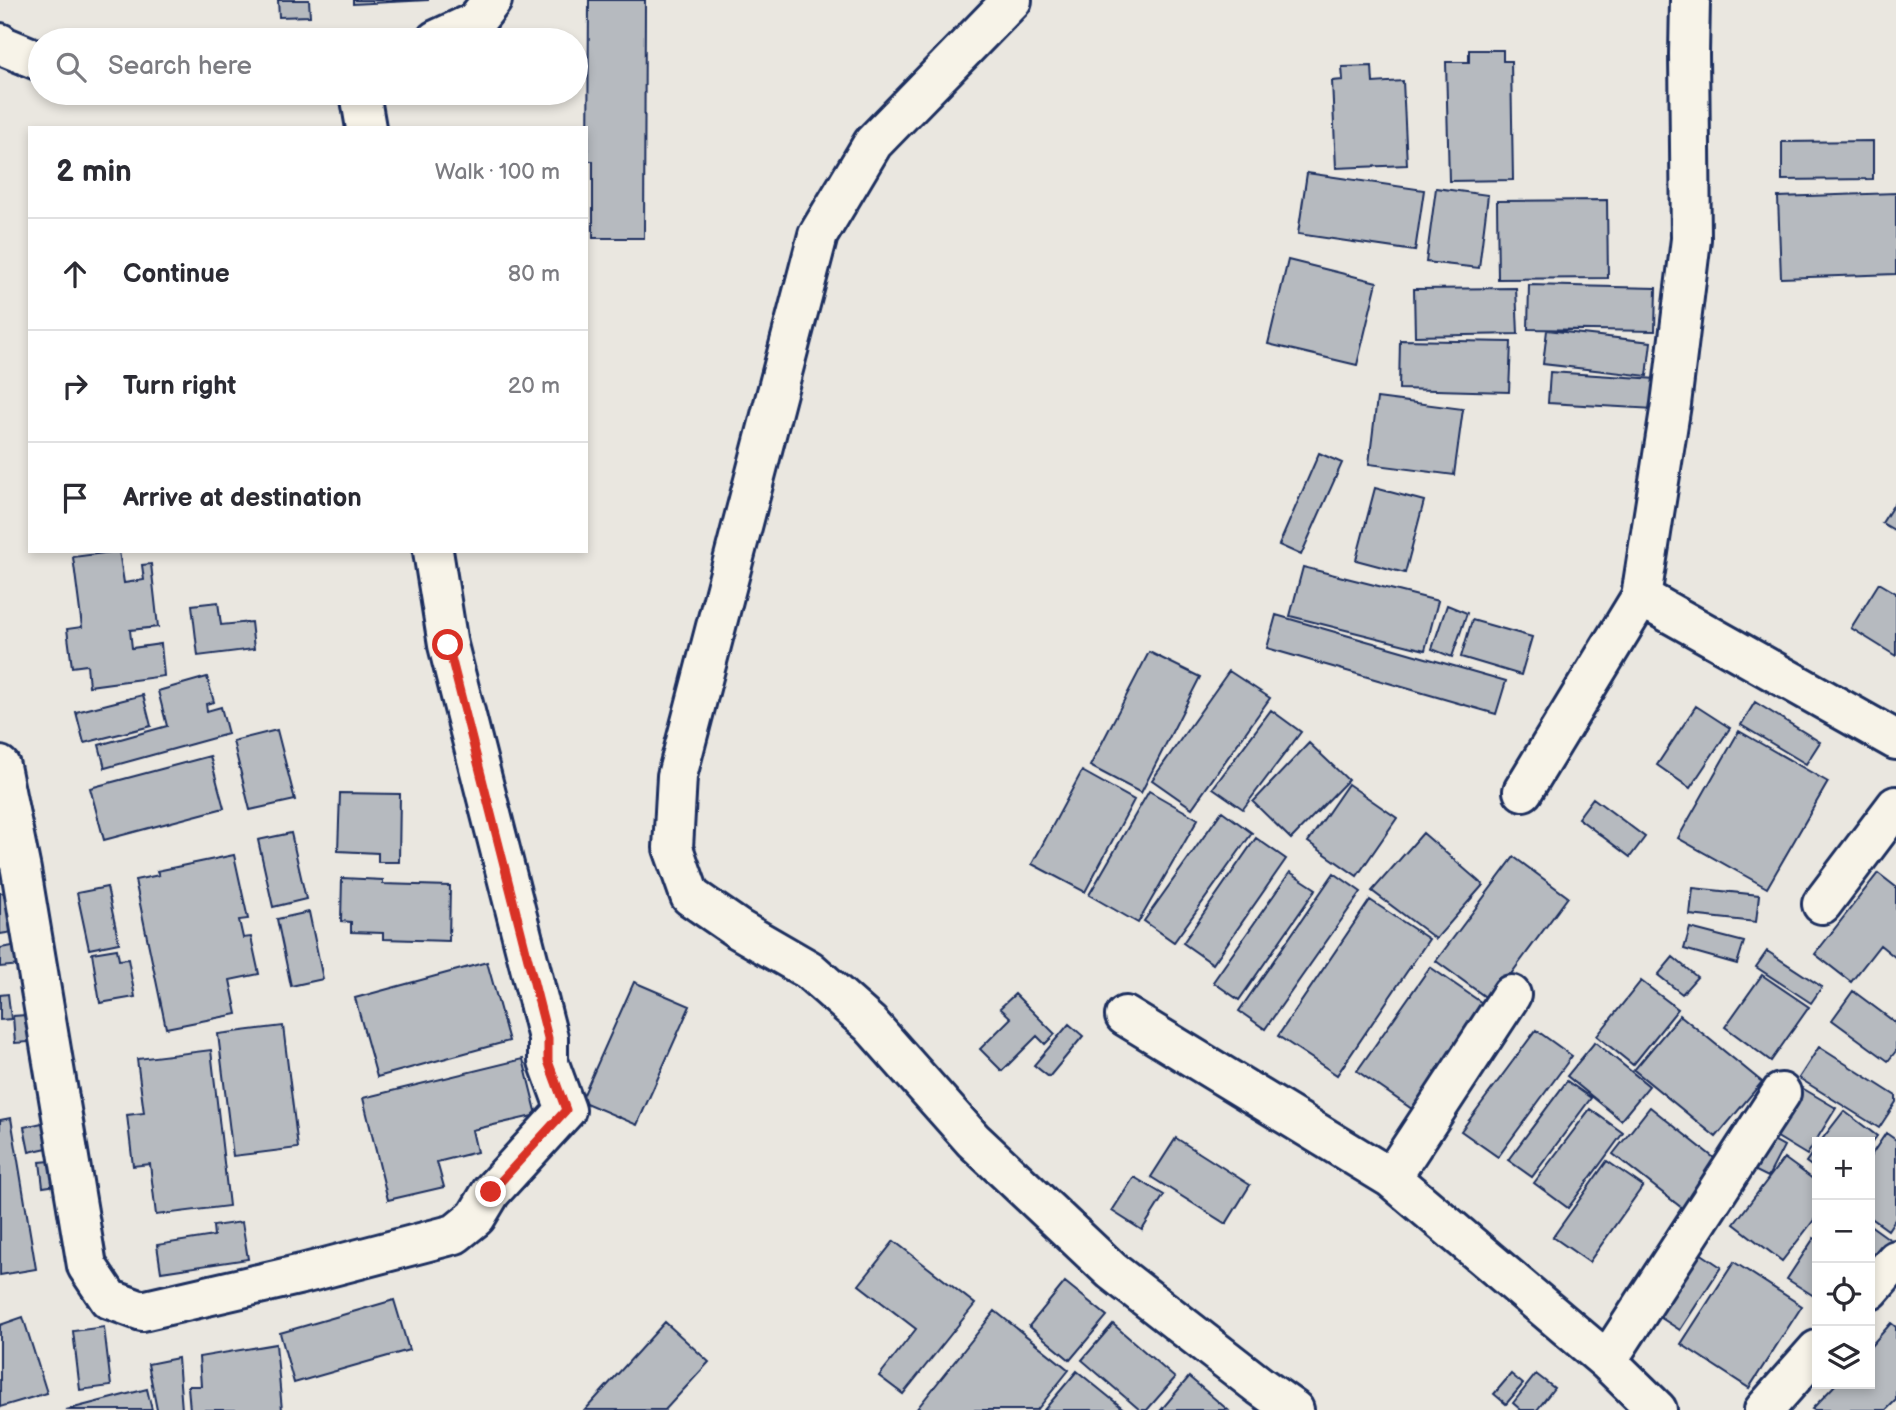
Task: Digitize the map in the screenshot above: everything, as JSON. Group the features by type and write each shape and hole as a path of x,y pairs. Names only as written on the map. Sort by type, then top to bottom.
{"street":[{"path":"462,28 475,22 492,0"},
{"path":"1012,0 873,143 818,235 677,776 673,848 690,896 738,929 809,971 870,1024 973,1140 1112,1271 1294,1410"},
{"path":"1523,791 1641,597 1671,404 1691,239 1690,0"},
{"path":"0,43 28,56"},
{"path":"362,105 366,126"},
{"path":"0,766 21,870 87,1266 108,1299 142,1311 302,1274 455,1234 476,1217 491,1192 566,1110 548,1061 548,1038 448,645 433,553"},
{"path":"1641,597 1896,740"},
{"path":"1822,904 1896,806"},
{"path":"1391,1178 1511,995"},
{"path":"1125,1016 1391,1178 1607,1361 1657,1410"},
{"path":"1607,1361 1781,1093"},
{"path":"1875,1284 1896,1260"},
{"path":"1765,1410 1812,1356"}],"building":[{"path":"278,0 309,0 310,16 279,17"},
{"path":"353,0 429,0 353,4"},
{"path":"589,0 645,0 644,238 593,238 593,161 588,161"},
{"path":"1469,50 1503,50 1503,61 1511,61 1513,180 1449,181 1446,62 1469,62"},
{"path":"1372,66 1373,83 1403,81 1407,165 1336,168 1332,81 1343,80 1342,67"},
{"path":"1873,141 1873,179 1782,180 1782,142"},
{"path":"1307,173 1424,190 1415,251 1298,234"},
{"path":"1436,188 1488,195 1479,268 1426,262"},
{"path":"1896,193 1896,274 1781,278 1778,197"},
{"path":"1607,200 1608,278 1498,279 1497,201"},
{"path":"1288,260 1377,282 1357,365 1268,344"},
{"path":"1529,285 1656,288 1655,331 1528,329"},
{"path":"1516,288 1518,334 1415,336 1414,289"},
{"path":"1547,330 1651,342 1647,376 1543,364"},
{"path":"1400,340 1511,342 1509,392 1399,389"},
{"path":"1550,372 1657,379 1655,409 1548,403"},
{"path":"1377,398 1463,409 1454,475 1369,464"},
{"path":"1319,453 1342,463 1301,555 1279,545"},
{"path":"1375,488 1424,501 1405,573 1356,560"},
{"path":"1896,501 1896,531 1882,523"},
{"path":"119,553 124,583 144,580 142,565 151,564 158,627 130,630 132,648 161,644 164,676 89,686 87,665 72,667 67,629 82,627 73,557"},
{"path":"1303,567 1438,601 1425,650 1290,616"},
{"path":"1879,583 1896,593 1896,656 1851,628"},
{"path":"218,602 221,625 251,622 254,649 198,656 192,605"},
{"path":"1447,605 1467,613 1452,657 1432,649"},
{"path":"1276,615 1506,681 1496,714 1267,648"},
{"path":"1472,620 1532,637 1521,675 1461,657"},
{"path":"1149,652 1200,677 1141,793 1090,766"},
{"path":"1229,671 1270,698 1192,808 1152,780"},
{"path":"207,677 214,702 206,704 207,711 221,707 228,734 105,768 99,745 167,726 158,691"},
{"path":"143,695 151,726 84,743 76,712"},
{"path":"1755,702 1820,742 1806,764 1741,725"},
{"path":"1696,706 1730,728 1690,788 1657,765"},
{"path":"1271,710 1301,732 1243,809 1213,788"},
{"path":"277,730 295,800 250,810 233,741"},
{"path":"1739,731 1828,782 1767,888 1678,838"},
{"path":"1309,743 1348,780 1291,839 1253,802"},
{"path":"210,756 224,808 104,840 90,788"},
{"path":"1082,771 1134,800 1085,892 1032,864"},
{"path":"1348,784 1397,818 1357,876 1308,842"},
{"path":"1149,791 1198,819 1138,923 1089,895"},
{"path":"340,793 400,794 399,862 378,862 378,853 338,851"},
{"path":"1593,798 1645,837 1630,857 1578,818"},
{"path":"1222,811 1252,833 1174,942 1144,921"},
{"path":"291,833 306,899 273,907 258,840"},
{"path":"1423,833 1483,885 1436,939 1372,891"},
{"path":"1256,838 1286,859 1213,964 1183,943"},
{"path":"234,855 248,919 239,920 243,938 251,937 259,974 230,980 237,1014 166,1028 135,880 159,875 157,871"},
{"path":"1514,857 1568,897 1491,1001 1436,961"},
{"path":"1290,872 1316,889 1239,1000 1213,982"},
{"path":"1334,873 1361,892 1265,1029 1239,1011"},
{"path":"1878,873 1896,887 1896,958 1880,945 1851,982 1815,954"},
{"path":"342,878 383,880 383,884 450,886 449,941 383,939 383,933 351,932 351,922 341,921"},
{"path":"107,887 119,943 89,949 77,893"},
{"path":"1693,888 1759,895 1756,922 1690,915"},
{"path":"8,892 13,932 0,934 0,893"},
{"path":"1370,900 1429,939 1337,1075 1278,1036"},
{"path":"309,912 323,979 291,986 277,919"},
{"path":"1690,928 1744,942 1737,964 1684,949"},
{"path":"19,945 21,965 0,967 0,948"},
{"path":"117,949 119,960 128,959 135,997 100,1003 92,953"},
{"path":"1767,951 1822,987 1811,1003 1756,967"},
{"path":"1673,957 1697,977 1682,994 1658,975"},
{"path":"487,962 509,1041 377,1077 355,998"},
{"path":"1430,967 1485,1005 1412,1109 1357,1071"},
{"path":"1762,975 1809,1007 1771,1061 1725,1027"},
{"path":"1641,981 1678,1009 1633,1065 1597,1036"},
{"path":"634,982 690,1006 637,1125 581,1101"},
{"path":"1853,991 1896,1023 1896,1051 1888,1061 1832,1020"},
{"path":"8,994 11,1019 0,1020 0,995"},
{"path":"1015,994 1055,1034 1045,1044 1037,1036 1002,1071 980,1049 1011,1018 1000,1008"},
{"path":"40,1014 42,1041 15,1043 13,1016"},
{"path":"1680,1015 1762,1082 1716,1137 1634,1070"},
{"path":"1069,1024 1083,1036 1049,1077 1034,1065"},
{"path":"283,1026 298,1148 233,1156 218,1034"},
{"path":"1536,1030 1572,1056 1498,1157 1461,1131"},
{"path":"1595,1042 1649,1086 1621,1120 1567,1076"},
{"path":"1819,1047 1896,1096 1896,1102 1879,1128 1799,1078"},
{"path":"211,1050 229,1206 156,1215 150,1164 133,1166 127,1115 144,1113 137,1059"},
{"path":"523,1059 537,1115 472,1130 477,1152 437,1162 444,1187 388,1200 363,1098"},
{"path":"1567,1081 1591,1098 1532,1177 1508,1160"},
{"path":"1797,1085 1836,1108 1818,1137 1812,1137 1812,1147 1807,1155 1769,1132"},
{"path":"1650,1107 1719,1162 1682,1208 1613,1154"},
{"path":"1590,1109 1623,1133 1568,1208 1534,1183"},
{"path":"1844,1111 1877,1136 1875,1139 1824,1137"},
{"path":"11,1118 36,1269 0,1275 0,1120"},
{"path":"51,1121 56,1146 29,1152 24,1127"},
{"path":"1886,1133 1896,1140 1896,1218 1888,1230 1875,1221 1875,1150"},
{"path":"1766,1136 1784,1146 1768,1177 1750,1168"},
{"path":"1176,1138 1250,1185 1226,1224 1151,1177"},
{"path":"1812,1153 1812,1166 1806,1162"},
{"path":"1784,1158 1812,1178 1812,1222 1782,1261 1734,1224"},
{"path":"61,1160 64,1184 43,1187 40,1162"},
{"path":"1607,1161 1643,1186 1589,1262 1553,1237"},
{"path":"1134,1177 1164,1195 1142,1230 1112,1211"},
{"path":"242,1222 248,1259 161,1272 157,1245 214,1236 213,1226"},
{"path":"1875,1229 1895,1243 1875,1261"},
{"path":"894,1241 975,1304 903,1394 879,1376 916,1329 859,1285"},
{"path":"1812,1241 1812,1295 1787,1279"},
{"path":"1697,1251 1721,1267 1680,1330 1655,1314"},
{"path":"1734,1262 1802,1306 1749,1388 1681,1344"},
{"path":"1065,1282 1107,1316 1070,1360 1029,1326"},
{"path":"394,1300 409,1350 294,1383 280,1333"},
{"path":"995,1311 1069,1370 1037,1410 916,1410"},
{"path":"23,1317 47,1393 0,1407 0,1325"},
{"path":"665,1322 709,1362 665,1410 585,1410"},
{"path":"1891,1323 1896,1327 1896,1400 1886,1410 1812,1409 1831,1389 1875,1389 1875,1341"},
{"path":"1113,1324 1175,1378 1147,1410 1140,1410 1082,1360"},
{"path":"104,1327 111,1386 80,1390 73,1331"},
{"path":"276,1344 282,1410 190,1410 188,1386 201,1386 199,1357"},
{"path":"178,1358 182,1410 157,1410 148,1364"},
{"path":"1077,1371 1125,1410 1044,1410"},
{"path":"1511,1374 1523,1384 1506,1404 1494,1394"},
{"path":"1536,1374 1554,1388 1537,1410 1521,1410 1513,1403"},
{"path":"1189,1377 1228,1410 1161,1410"},
{"path":"147,1389 152,1410 66,1410"}],"route":[{"path":"448,645 548,1038 548,1061 566,1110 491,1192"}]}
